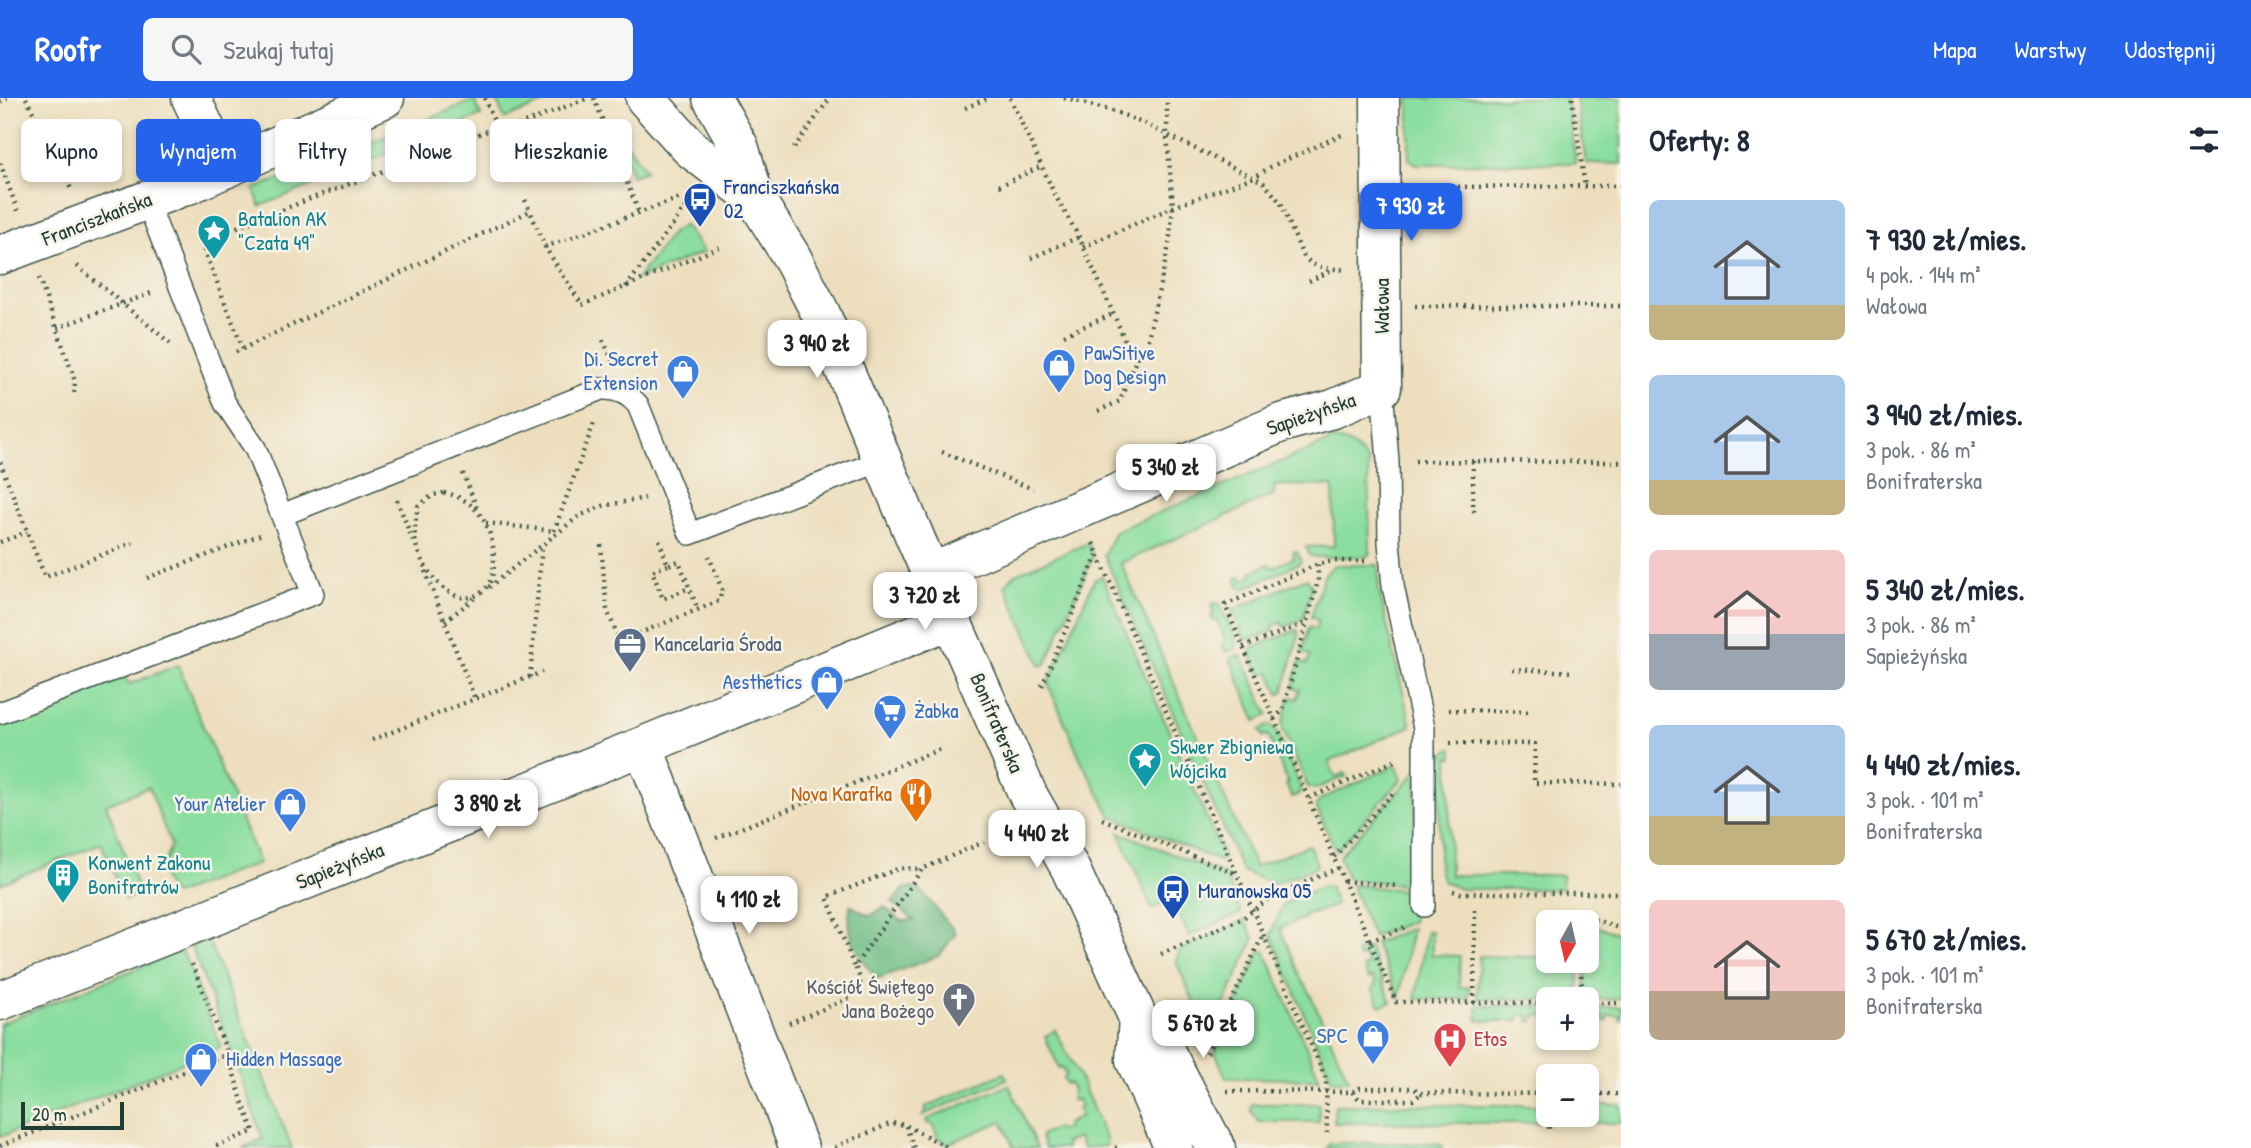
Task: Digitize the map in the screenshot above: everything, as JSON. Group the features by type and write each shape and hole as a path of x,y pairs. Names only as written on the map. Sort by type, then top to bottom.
{"street":[{"path":"191,98 201,119"},
{"name":"Franciszkańska","path":"261,153 385,98"},
{"name":"Bonifraterska","path":"645,98 691,149 755,198"},
{"name":"Bonifraterska","path":"712,98 739,146 755,198 812,295 1021,779 1070,868 1138,1018 1164,1049 1216,1148"},
{"name":"Wałowa","path":"1380,98 1382,388"},
{"name":"Franciszkańska","path":"18,262 193,182"},
{"name":"Sapieżyńska","path":"931,573 1281,423 1333,409 1382,388"},
{"name":"Sapieżyńska","path":"0,1001 643,746 952,619"},
{"path":"643,746 799,1148"},
{"name":"Bonifraterska","path":"1138,1018 1135,1060 1174,1148"}],"lane":[{"path":"0,713 313,594 256,448 225,403 147,201"},
{"path":"284,520 386,473 606,388 626,393 638,405 690,534 883,460"},
{"path":"1382,388 1388,461 1391,561 1397,608 1424,729 1414,755 1422,914"}],"path":[{"path":"0,102 7,98"},
{"path":"26,98 74,195"},
{"path":"485,98 493,119"},
{"path":"535,119 588,98"},
{"path":"594,98 639,213"},
{"path":"794,148 830,98"},
{"path":"965,108 988,98"},
{"path":"1010,98 1041,166 1079,237 1130,351 1138,355"},
{"path":"1065,98 1084,101 1116,112 1254,177 1279,198 1305,258 1312,264 1355,270"},
{"path":"1098,411 1120,401 1138,355 1146,348 1168,245 1173,207 1167,98"},
{"path":"1572,98 1584,187"},
{"path":"1083,247 1173,207 1254,177 1272,166 1355,130"},
{"path":"371,175 490,132"},
{"path":"0,163 20,215"},
{"path":"999,186 1041,166"},
{"path":"243,349 201,241 353,182"},
{"path":"1405,187 1621,186"},
{"path":"545,247 682,197"},
{"path":"525,200 545,247 582,305 720,247"},
{"path":"626,287 688,204"},
{"path":"75,264 201,369 530,211"},
{"path":"1031,258 1079,237"},
{"path":"18,262 57,328 75,381 74,397"},
{"path":"1309,281 1328,272 1329,268"},
{"path":"57,328 178,283"},
{"path":"1412,305 1621,306"},
{"path":"1064,335 1113,314"},
{"path":"556,532 615,367 603,340"},
{"path":"453,446 478,512"},
{"path":"942,452 1044,493"},
{"path":"1404,461 1621,462"},
{"path":"1473,461 1473,508 1476,516"},
{"path":"0,462 45,577 133,543"},
{"path":"386,473 475,699"},
{"path":"445,621 579,516 603,506 673,492"},
{"path":"444,493 467,502 478,512 492,538 494,565 489,585 482,592 472,597 461,597 450,592 427,571 419,557 415,540 418,506 425,500 444,493"},
{"path":"147,578 284,520"},
{"path":"486,523 556,532"},
{"path":"0,542 27,531"},
{"path":"1090,536 1326,1079 1326,1133"},
{"path":"659,540 668,565"},
{"path":"601,545 607,610 620,641 719,601 722,596 721,587 708,549"},
{"path":"530,677 542,546"},
{"path":"1042,686 1098,554"},
{"path":"690,588 663,599 652,571 679,561 690,588 698,610"},
{"path":"1391,561 1334,561 1318,564 1225,605 1396,1002 1536,1003"},
{"path":"1275,719 1283,710 1318,581 1318,564"},
{"path":"1243,647 1307,622"},
{"path":"1512,669 1575,672"},
{"path":"372,740 542,672"},
{"path":"1449,710 1533,712"},
{"path":"1449,743 1535,744 1534,783 1621,784"},
{"path":"712,840 943,748"},
{"path":"1309,798 1414,755"},
{"path":"1334,857 1409,775 1414,755"},
{"path":"1102,819 1237,874"},
{"path":"799,1019 850,998 861,981 827,897 900,868 922,869 985,842"},
{"path":"1161,954 1242,918 1271,897 1339,868"},
{"path":"855,967 922,869"},
{"path":"1345,881 1404,887"},
{"path":"1474,1003 1475,906"},
{"path":"1370,941 1422,914"},
{"path":"1600,924 1621,929"},
{"path":"1205,1057 1263,934"},
{"path":"189,956 229,1054 242,1101 254,1131 212,1148"},
{"path":"1599,1003 1621,1003"},
{"path":"0,1146 229,1054"},
{"path":"1222,1091 1352,1092 1360,1088 1413,1088 1422,1093 1549,1094 1549,1133"},
{"path":"1352,1092 1360,1100 1413,1100 1422,1093"},
{"path":"1599,1094 1621,1094"},
{"path":"834,1148 892,1123 905,1125 949,1148"},
{"path":"905,1125 914,1148"}],"green space":[{"path":"496,98 557,98 504,119"},
{"path":"1409,98 1566,98 1576,163 1417,164 1409,159"},
{"path":"1576,98 1621,98 1621,164 1586,163"},
{"path":"474,100 481,116 474,119 428,119"},
{"path":"385,137 385,155 371,161 371,142"},
{"path":"632,151 646,171 632,176"},
{"path":"275,181 321,182 260,206 254,189"},
{"path":"684,225 704,252 637,279 672,233"},
{"path":"1333,440 1353,447 1368,463 1370,553 1366,557 1309,555 1306,547 1334,546 1333,486 1275,485 1273,495 1121,563 1255,867 1309,845 1316,867 1273,884 1242,871 1104,555 1115,531"},
{"path":"1088,543 1093,556 1046,664 1041,666 1005,586 1015,574"},
{"path":"1296,551 1301,559 1299,563 1244,589 1240,588 1236,578 1241,576 1243,580 1252,576 1251,572 1269,564 1272,568 1294,558 1293,552"},
{"path":"1334,565 1378,565 1379,591 1411,726 1329,762 1335,777 1345,773 1347,776 1315,789 1308,787 1282,727 1290,697 1297,699 1300,690 1293,688 1299,662 1307,664 1310,655 1302,652 1309,627 1316,629 1318,620 1311,617 1324,576"},
{"path":"1102,576 1224,858 1219,861 1111,816 1082,762 1048,684 1094,580"},
{"path":"1307,578 1312,587 1303,619 1284,627 1281,622 1273,626 1274,631 1244,639 1232,610"},
{"path":"1214,603 1220,604 1237,642 1236,648 1226,652 1222,644 1226,641 1217,620 1213,621 1211,616 1214,614 1211,606"},
{"path":"1297,630 1299,635 1283,693 1279,694 1270,672 1265,674 1258,671 1250,653 1254,647"},
{"path":"1237,655 1242,657 1268,714 1256,721 1230,659"},
{"path":"178,665 259,863 174,895 163,876 171,845 149,787 106,804 140,894 125,900 101,843 0,884 0,723 123,676 130,684"},
{"path":"1270,725 1275,728 1301,788 1299,794 1292,797 1268,735 1263,736 1260,730"},
{"path":"1453,749 1453,757 1449,757 1450,875 1562,875 1562,889 1460,889 1443,881 1439,870 1440,765 1443,755"},
{"path":"1396,765 1402,779 1336,851 1316,806 1321,799"},
{"path":"1416,772 1415,886 1348,879 1339,856"},
{"path":"1119,832 1226,876 1241,913 1189,936 1172,900 1152,909"},
{"path":"1351,885 1415,891 1413,921 1373,937"},
{"path":"1323,886 1329,886 1336,905 1304,915 1305,918 1280,928 1349,1080 1332,1080 1271,935 1283,904"},
{"path":"905,888 919,888 956,933 939,956 876,979 851,937 850,905 870,916 884,907 902,921 914,920 892,902"},
{"path":"1245,920 1254,939 1209,1037 1176,961 1180,950"},
{"path":"1412,928 1399,998 1375,943"},
{"path":"1600,928 1621,934 1621,999 1599,999 1599,987 1585,987 1586,973 1600,973"},
{"path":"1427,931 1432,931 1432,955 1460,956 1459,987 1470,987 1468,999 1415,999"},
{"path":"208,940 292,1148 242,1148 263,1139 191,946"},
{"path":"1369,948 1391,1002 1380,1006 1372,988 1376,985 1373,977 1368,979 1363,967 1368,965 1364,956 1359,958 1356,952"},
{"path":"182,950 221,1047 0,1137 0,1024"},
{"path":"1265,951 1320,1079 1226,1078 1215,1051 1260,952"},
{"path":"1479,956 1536,957 1536,973 1578,973 1579,987 1536,987 1536,999 1479,999"},
{"path":"1536,1006 1536,1015 1534,1021 1529,1021 1528,1015 1519,1015 1518,1021 1478,1021 1477,1008"},
{"path":"1599,1007 1621,1007 1621,1021 1619,1016 1608,1015 1608,1021 1604,1021 1603,1016 1599,1016"},
{"path":"1055,1030 1079,1076 1107,1141 1106,1146 1083,1148 1078,1138 1065,1143 1066,1148 1045,1148 1042,1134 1057,1128 1058,1131 1067,1128 1066,1124 1081,1116 1077,1109 1081,1107 1078,1099 1073,1101 1070,1083 1066,1084 1063,1077 1066,1075 1062,1067 1059,1068 1045,1037"},
{"path":"1004,1073 1007,1079 923,1115 925,1107"},
{"path":"1009,1085 1037,1148 1014,1148 1002,1121 947,1144 937,1137 934,1125 927,1123 926,1120"},
{"path":"1252,1104 1319,1104 1319,1122 1259,1122 1251,1111"},
{"path":"1335,1105 1536,1105 1536,1123 1334,1123"},
{"path":"1599,1105 1621,1105 1621,1123 1599,1123"},
{"path":"1330,1143 1439,1143 1443,1148 1327,1148"}],"place":[{"name":"Franciszkańska 02","path":"700,229"},
{"name":"Batalion AK \"Czata 49\"","path":"214,261"},
{"name":"PawSitive Dog Design","path":"1059,395"},
{"name":"Di. Secret Extension","path":"683,401"},
{"name":"Kancelaria Środa","path":"630,674"},
{"name":"Aesthetics","path":"827,712"},
{"name":"Żabka","path":"890,741"},
{"name":"Skwer Zbigniewa Wójcika","path":"1145,789"},
{"name":"Nova Karafka","path":"916,824"},
{"name":"Your Atelier","path":"290,834"},
{"name":"Konwent Zakonu Bonifratrów","path":"63,905"},
{"name":"Muranowska 05","path":"1173,921"},
{"name":"Kościół Świętego Jana Bożego","path":"959,1029"},
{"name":"SPC","path":"1373,1066"},
{"name":"Etos","path":"1450,1069"},
{"name":"Hidden Massage","path":"201,1089"}]}
